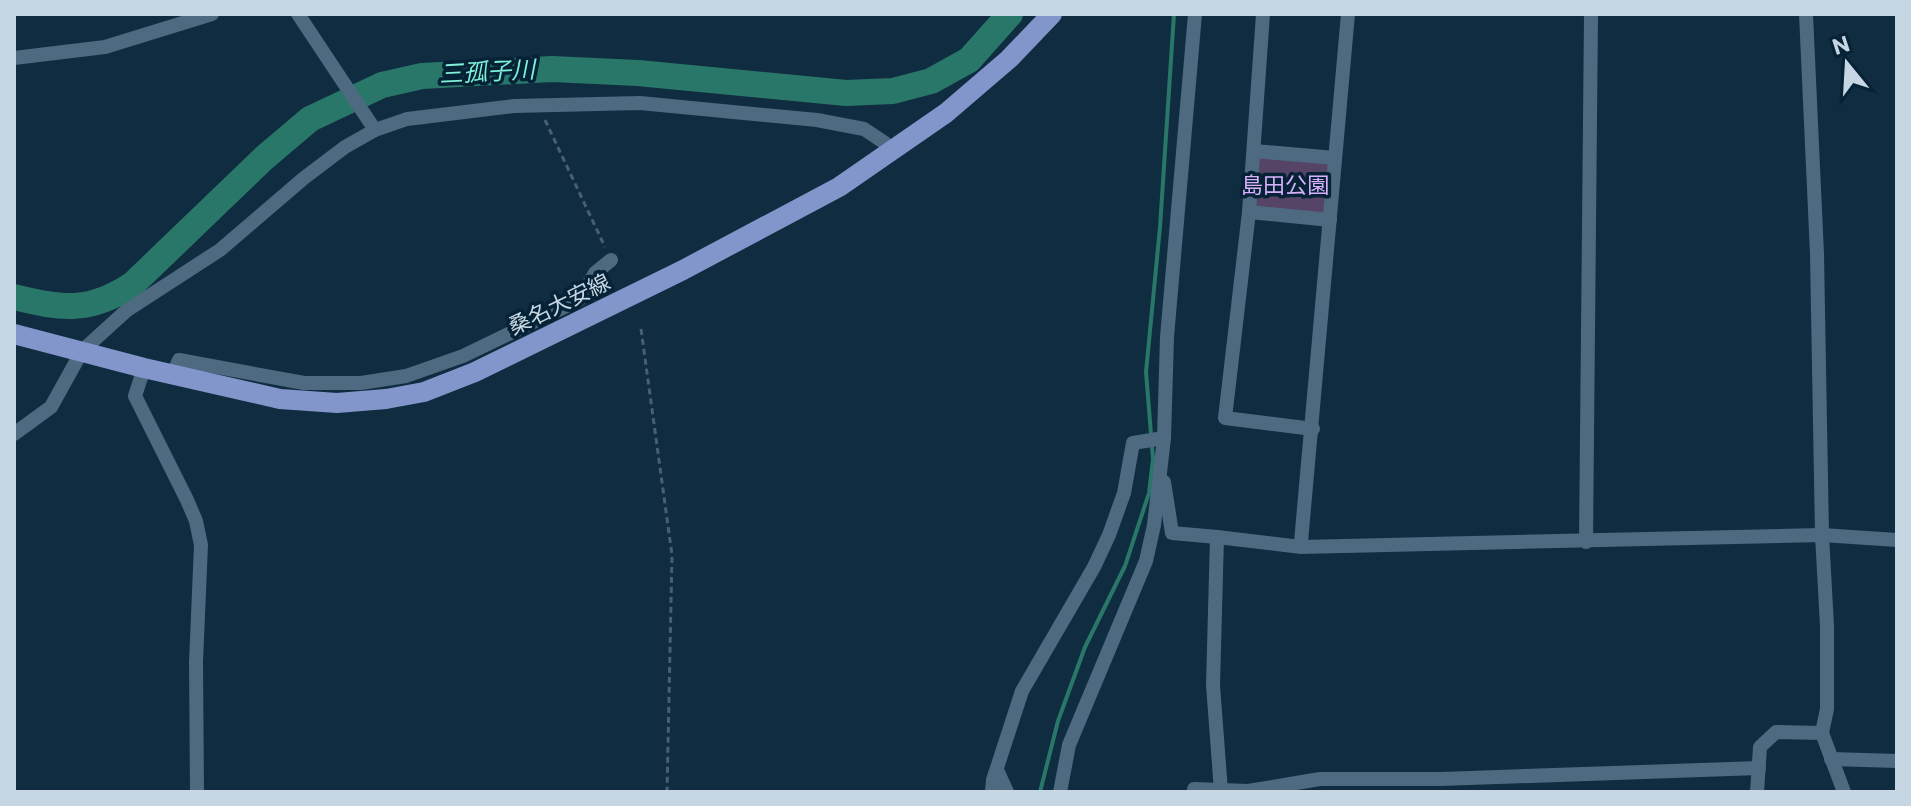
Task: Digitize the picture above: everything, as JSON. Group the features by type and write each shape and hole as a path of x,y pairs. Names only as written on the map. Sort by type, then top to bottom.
{"main road":[{"name":"桑名大安線","path":"14,334 280,399 337,403 424,392 475,372 711,256 839,187 891,154 946,113 1009,59 1052,14"}],"street":[{"path":"14,58 105,47 212,14"},
{"path":"298,14 373,127"},
{"path":"1195,14 1161,438 1172,533 1301,547 1822,535 1897,540"},
{"path":"1263,14 1249,212 1225,418 1313,429"},
{"path":"1301,542 1348,14"},
{"path":"1586,542 1591,14"},
{"path":"1806,14 1817,254 1822,535 1827,626 1827,709 1822,733 1844,792"},
{"path":"14,434 51,407 82,351 126,311 220,250 304,178 373,127 407,119 500,107 640,103 817,120 864,129 885,143 891,154"},
{"path":"1254,151 1335,158"},
{"path":"1249,212 1330,220"},
{"path":"173,374 179,360 304,383 361,383 406,376 463,356 579,300 595,273 611,260"},
{"path":"144,368 135,396 187,500 201,545 196,662 197,792"},
{"path":"992,792 1022,691 1094,567 1109,535 1124,493 1133,443 1161,438"},
{"path":"1060,792 1069,745 1146,561 1162,466"},
{"path":"1217,537 1213,685 1221,791"},
{"path":"1757,792 1760,747 1776,732 1822,733"},
{"path":"1831,759 1897,761"},
{"path":"1194,792 1194,789 1248,791 1299,787 1320,779 1441,786 1759,768"},
{"path":"997,770 1007,792"}],"path":[{"path":"539,105 611,260"},
{"path":"641,329 672,555 667,792"}],"green space":[{"name":"島田公園","path":"1256,156 1331,161 1326,216 1251,208"}],"waterway":[{"name":"三孤子川","path":"14,297 75,306 118,293 133,284 264,158 310,119 382,85 422,76 552,69 638,73 846,93 893,91 931,81 969,60 1010,14"},
{"path":"1040,792 1058,721 1085,647 1125,566 1149,493 1153,459 1146,372 1160,227 1174,14"}]}
